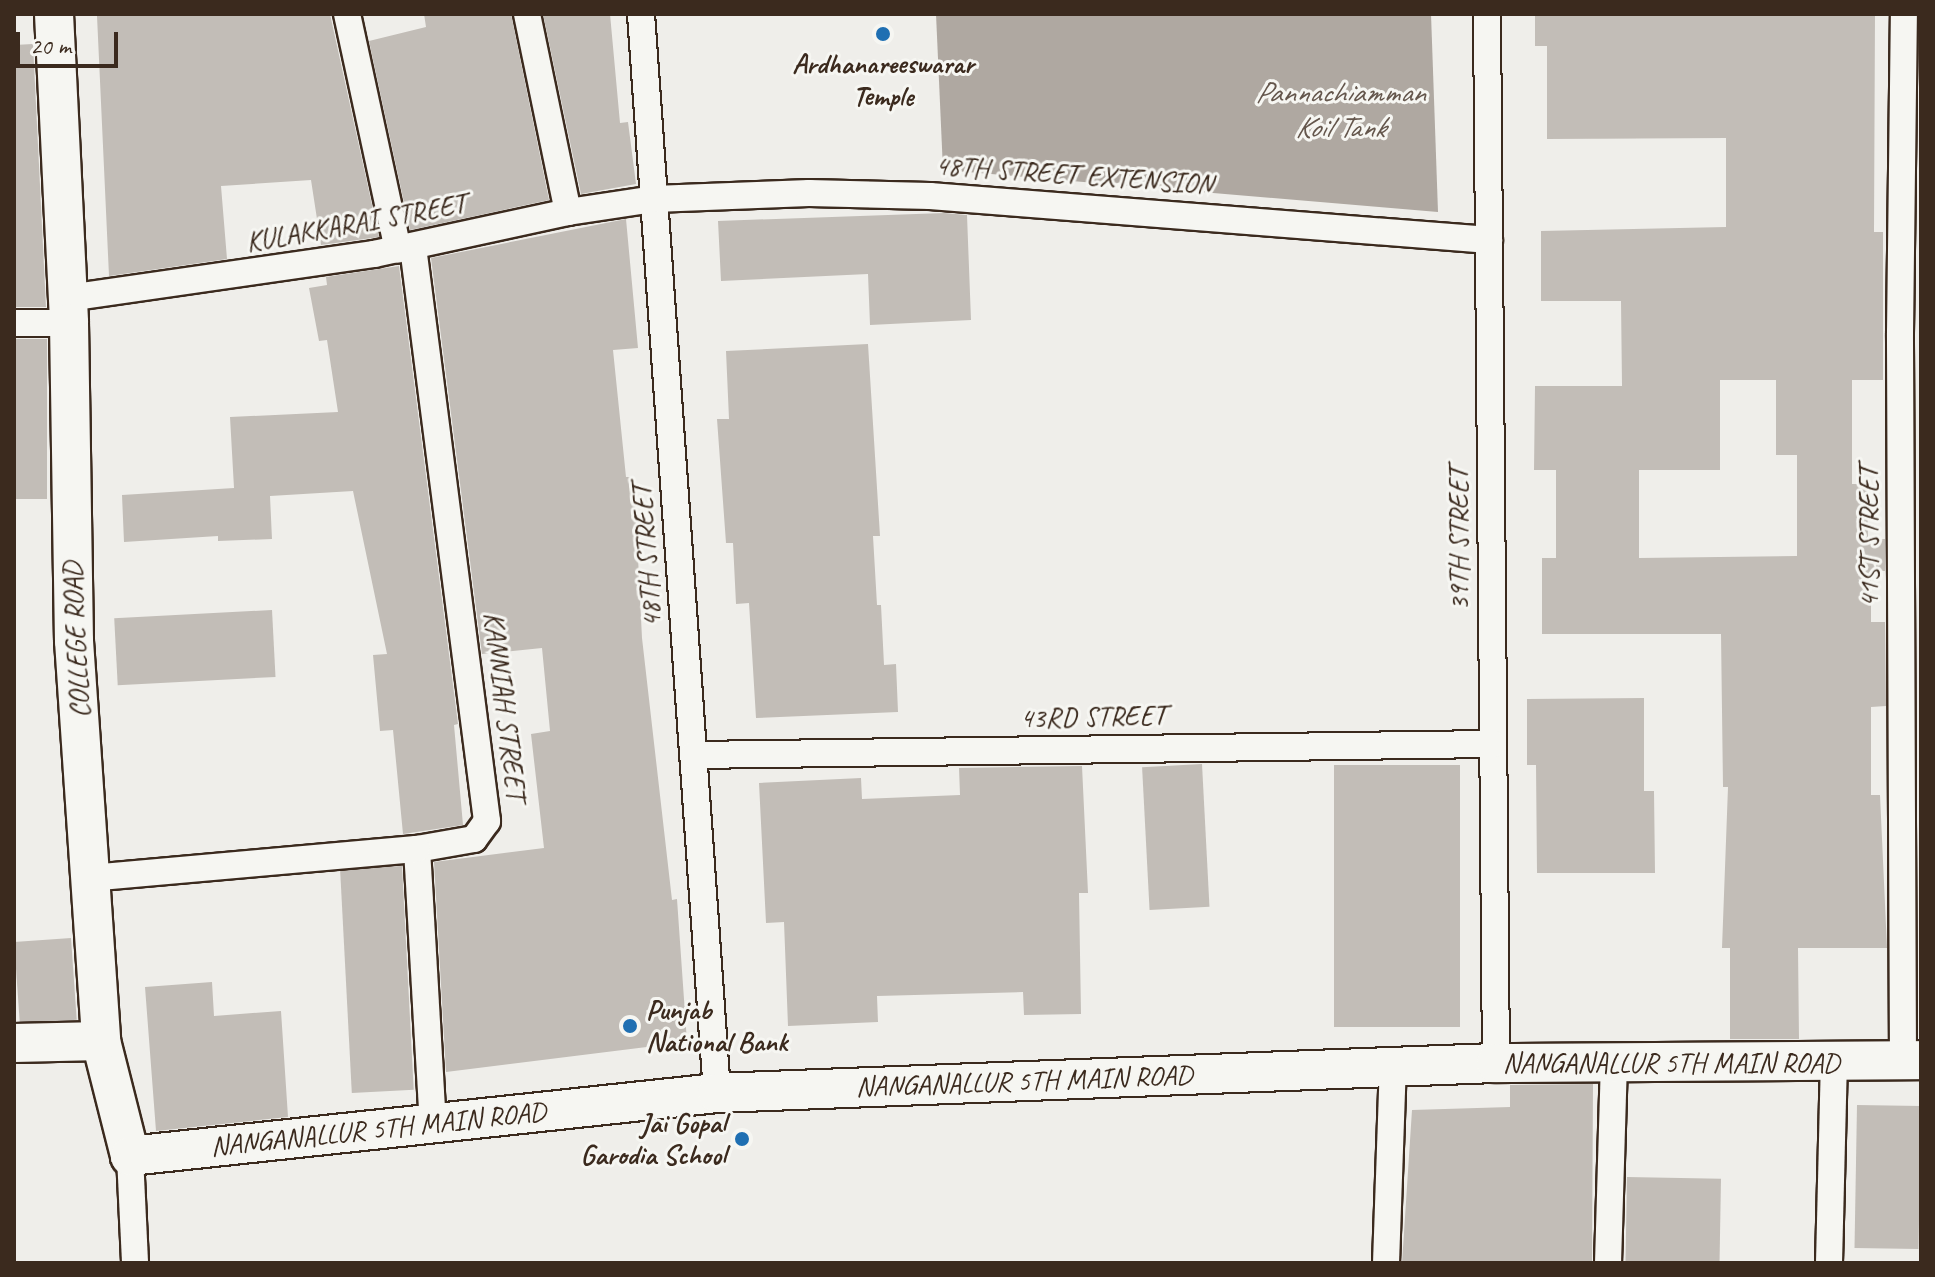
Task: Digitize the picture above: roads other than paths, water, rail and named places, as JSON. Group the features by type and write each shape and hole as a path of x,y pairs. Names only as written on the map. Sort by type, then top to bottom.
{"street":[{"name":"COLLEGE ROAD","path":"54,14 68,310 74,641 101,1041 130,1156 135,1263"},
{"name":"KANNIAH STREET","path":"90,878 417,849 474,839 487,821 405,248 347,14"},
{"path":"527,14 568,212"},
{"name":"48TH STREET","path":"641,14 717,1093"},
{"name":"39TH STREET","path":"1487,14 1496,1063"},
{"name":"41ST STREET","path":"1904,14 1910,333 1912,1060"},
{"name":"48TH STREET EXTENSION","path":"654,199 809,193 930,196 1489,240"},
{"name":"KULAKKARAI STREET","path":"14,323 185,285 405,248 568,212 654,199"},
{"name":"43RD STREET","path":"693,755 1493,744"},
{"path":"417,849 433,1123"},
{"path":"14,1043 101,1041"},
{"name":"NANGANALLUR 5TH MAIN ROAD","path":"130,1156 717,1093 1496,1063 1834,1063 1912,1060"},
{"path":"1608,1263 1614,1062"},
{"path":"1829,1263 1834,1063"},
{"path":"1386,1263 1393,1067"}],"water":[{"name":"Pannachiamman Koil Tank","path":"936,14 1431,14 1438,212 943,170"}],"place":[{"name":"Ardhanareeswarar Temple","path":"883,34"},
{"name":"Punjab National Bank","path":"630,1026"},
{"name":"Jai Gopal Garodia School","path":"742,1139"}]}
